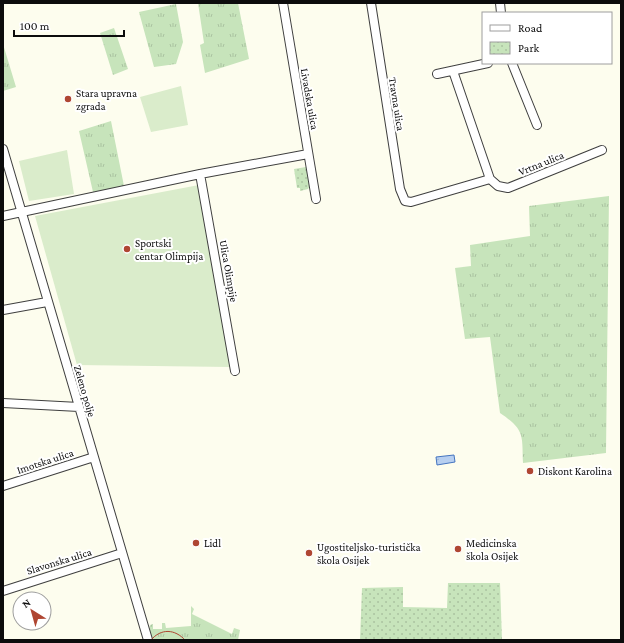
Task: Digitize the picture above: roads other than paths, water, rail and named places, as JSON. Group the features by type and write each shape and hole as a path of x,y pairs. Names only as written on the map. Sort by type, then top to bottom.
{"street":[{"name":"Livadska ulica","path":"283,3 316,199"},
{"name":"Travna ulica","path":"371,3 400,190 405,201 411,202 490,179"},
{"path":"437,74 484,64"},
{"path":"512,64 537,125"},
{"path":"453,71 490,179"},
{"name":"Zeleno polje","path":"3,149 148,640"},
{"name":"Vrtna ulica","path":"490,179 498,186 508,188 602,150"},
{"path":"3,216 200,174 308,154"},
{"name":"Ulica Olimpije","path":"200,174 235,371"},
{"path":"3,310 47,302"},
{"path":"3,403 79,407"},
{"name":"Imotska ulica","path":"3,486 94,457"},
{"name":"Slavonska ulica","path":"3,590 122,553"}],"water":[{"path":"454,455 455,462 437,465 436,457"}],"tram line":[{"path":"151,640 159,633 168,631 181,636 185,640"}],"place":[{"name":"Stara upravna zgrada","path":"68,99"},
{"name":"Sportski centar Olimpija","path":"127,249"},
{"name":"Diskont Karolina","path":"530,471"},
{"name":"Lidl","path":"196,543"},
{"name":"Medicinska škola Osijek","path":"458,549"},
{"name":"Ugostiteljsko-turistička škola Osijek","path":"309,553"}]}
